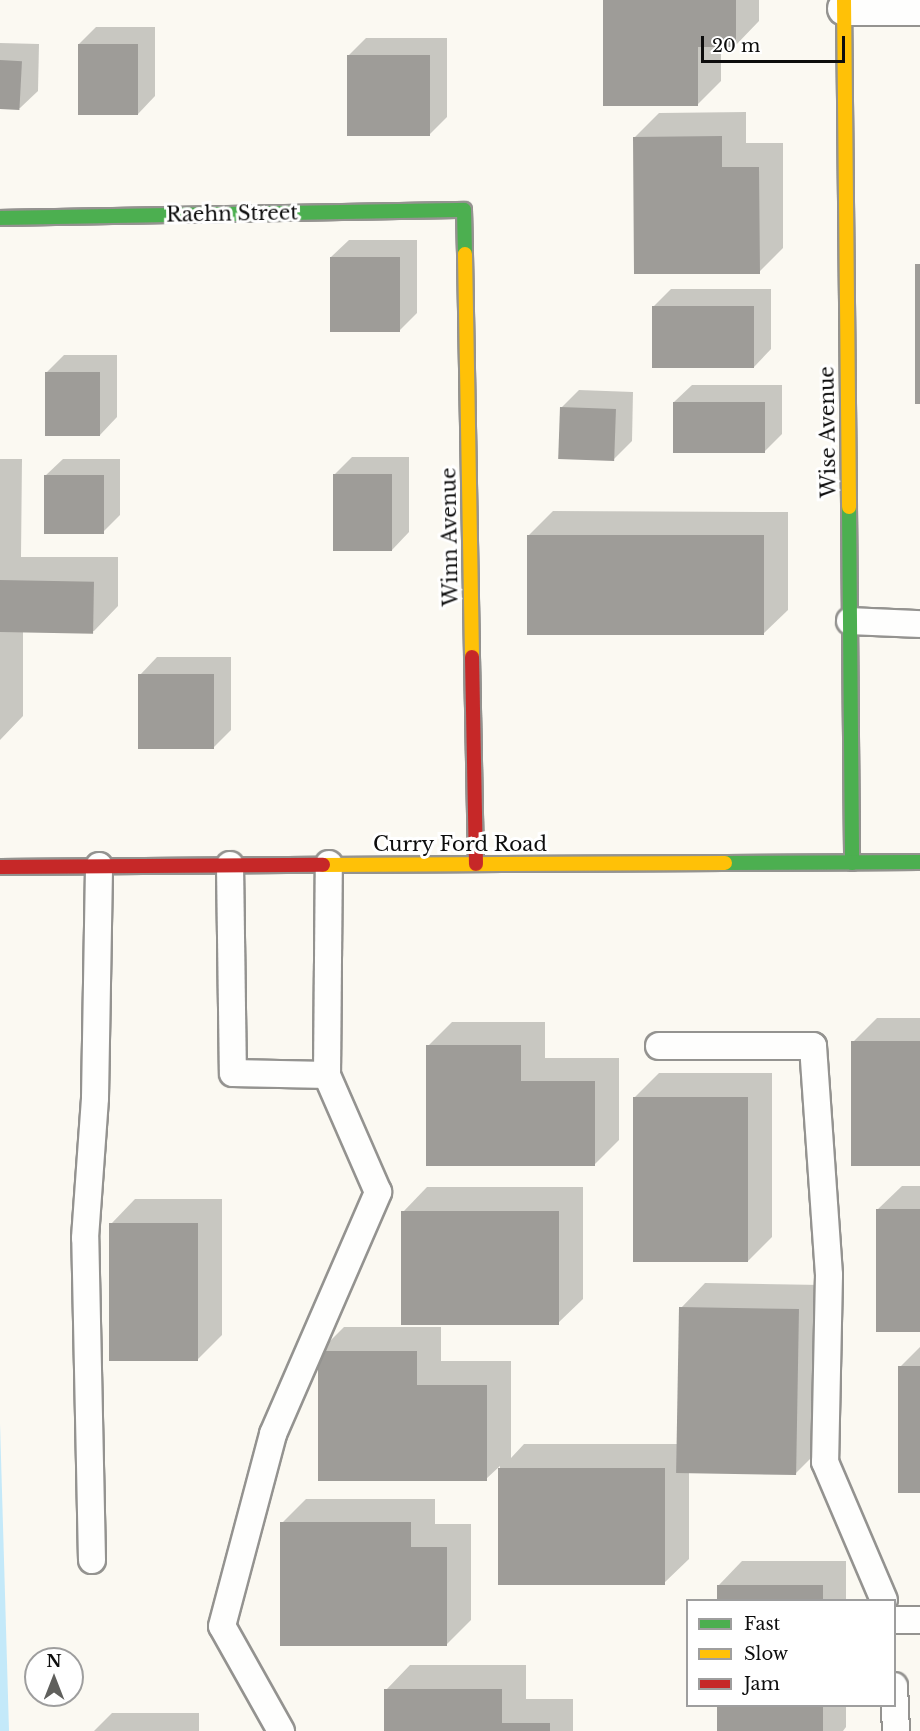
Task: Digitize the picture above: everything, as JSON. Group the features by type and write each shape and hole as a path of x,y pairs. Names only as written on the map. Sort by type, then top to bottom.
{"street":[{"path":"844,4 920,8"},
{"name":"Wise Avenue","path":"844,4 852,863"},
{"name":"Raehn Street","path":"0,218 464,210"},
{"name":"Winn Avenue","path":"464,210 476,864"},
{"name":"Curry Ford Road","path":"0,867 920,862"}],"lane":[{"path":"850,621 920,624"},
{"path":"281,1731 222,1626 273,1434 378,1192 327,1075 328,864"},
{"path":"230,865 233,1073 327,1075"},
{"path":"92,1560 85,1238 95,1098 99,866"},
{"path":"659,1046 813,1046 829,1275 825,1462 884,1599"},
{"path":"896,1620 920,1620"},
{"path":"895,1707 896,1731"}],"water":[{"path":"0,1423 9,1731 0,1731"}],"building":[{"path":"603,0 736,0 736,47 698,47 698,106 603,106"},
{"path":"78,44 138,44 138,115 78,115"},
{"path":"347,55 430,55 430,136 347,136"},
{"path":"0,60 22,61 19,110 0,109"},
{"path":"722,136 722,167 759,167 760,274 634,274 633,137"},
{"path":"330,257 400,257 400,332 330,332"},
{"path":"915,264 920,264 920,404 915,404"},
{"path":"652,306 754,306 754,368 652,368"},
{"path":"45,372 100,372 100,436 45,436"},
{"path":"673,402 765,402 765,453 673,453"},
{"path":"560,407 616,409 614,461 558,459"},
{"path":"333,474 392,474 392,551 333,551"},
{"path":"44,475 104,475 104,534 44,534"},
{"path":"527,535 764,535 764,635 527,635"},
{"path":"0,580 94,582 93,634 0,632"},
{"path":"138,674 214,674 214,749 138,749"},
{"path":"851,1041 920,1041 920,1166 851,1166"},
{"path":"426,1045 521,1045 521,1081 595,1081 595,1166 426,1166"},
{"path":"633,1097 748,1097 748,1262 633,1262"},
{"path":"876,1209 920,1209 920,1332 876,1332"},
{"path":"401,1211 559,1211 559,1325 401,1325"},
{"path":"109,1223 198,1223 198,1361 109,1361"},
{"path":"679,1307 799,1309 796,1475 676,1473"},
{"path":"318,1351 417,1351 417,1385 487,1385 487,1481 318,1481"},
{"path":"898,1366 920,1366 920,1493 898,1493"},
{"path":"498,1468 665,1468 665,1585 498,1585"},
{"path":"280,1522 411,1522 411,1547 447,1547 447,1646 280,1646"},
{"path":"717,1585 823,1585 823,1599 717,1599"},
{"path":"384,1689 502,1689 502,1723 550,1723 550,1731 384,1731"},
{"path":"717,1707 823,1707 823,1731 717,1731"}],"traffic: fast":[{"path":"0,218 464,210 465,254"},
{"path":"849,507 852,863"},
{"path":"725,863 920,862"}],"traffic: slow":[{"path":"844,0 849,507"},
{"path":"465,254 472,657"},
{"path":"323,865 725,863"}],"traffic: jam":[{"path":"472,657 476,864"},
{"path":"0,867 323,865"}]}
